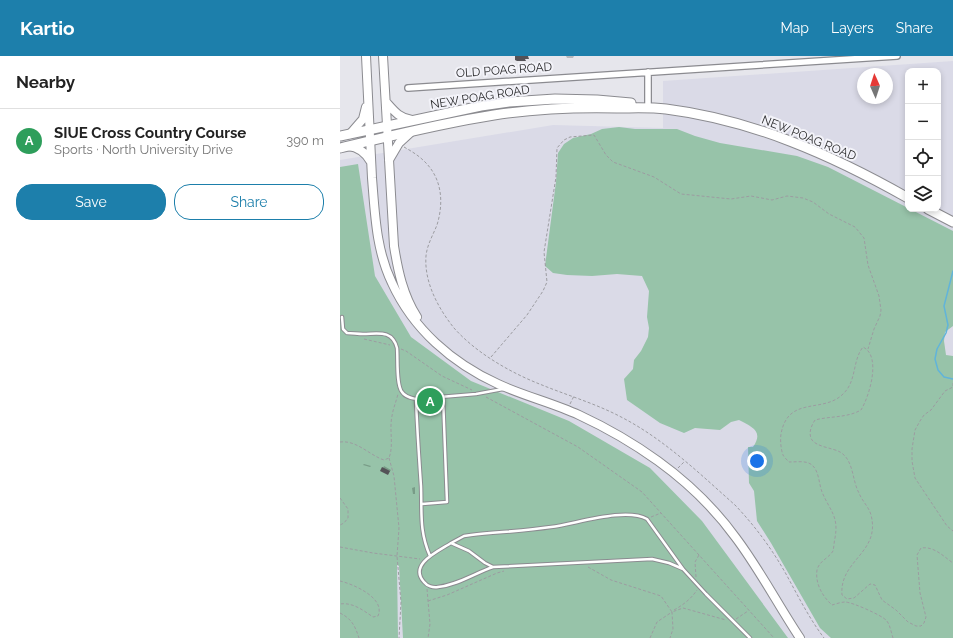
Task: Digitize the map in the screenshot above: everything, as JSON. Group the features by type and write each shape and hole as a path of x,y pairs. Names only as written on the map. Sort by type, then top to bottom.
{"main road":[{"path":"366,56 374,218 381,251 389,275 398,296 414,321 427,336 459,362 508,388 568,410 597,424 637,447 674,473 704,500 737,539 800,638"},
{"path":"384,56 388,160 394,246 400,279 416,315 437,344"},
{"path":"350,134 363,119 366,112 367,96"},
{"name":"NEW POAG ROAD","path":"340,136 481,106 533,100 597,100 634,103 739,124 776,136 846,164 905,196"},
{"path":"386,102 395,113 403,118 413,121"},
{"name":"NEW POAG ROAD","path":"344,147 465,120 571,108 648,107"},
{"path":"388,160 399,143 413,131"},
{"path":"344,147 359,149 364,153 371,164"},
{"path":"934,212 953,222"}],"street":[{"name":"OLD POAG ROAD","path":"408,88 897,56"},
{"path":"648,72 648,107"}],"lane":[{"path":"342,317 343,329 347,333 364,334 378,332 389,336 395,341 397,348 399,388 402,394 408,397 416,399 480,394 508,388"},
{"path":"422,504 447,502 443,397"},
{"path":"416,399 422,527 430,556"},
{"path":"684,570 669,563 652,559 493,567 456,583 436,588 427,585 421,578 420,574 420,569 425,560 464,536 551,527 634,514 647,519 684,570 750,638"},
{"path":"451,543 469,551 493,567"}],"path":[{"path":"490,358 527,315 543,291 547,282 544,252 556,177 558,148 564,140 570,137 594,135 606,155 613,162 654,177 681,194 731,199 751,196 772,200 787,196 803,198 813,202 829,214 855,227 864,238 868,265 879,296 881,310 867,350"},
{"path":"399,143 428,165 436,177 440,190 442,205 441,211 428,246 426,256 428,276 433,293 441,309 455,329 490,358 521,376 603,408 624,418 663,443 735,505 754,527 778,561 806,612 824,638"},
{"path":"364,338 385,343 406,351 442,376 480,394 578,447 642,492 774,638"},
{"path":"893,638 886,620 868,610 849,603 844,602 832,605 825,599 818,583 817,569 833,551 836,529 835,519 832,510 822,492 814,467 810,463 789,462 783,456 780,438 786,419 793,412 806,406 832,400 844,394 853,381 858,353 863,348 870,353 873,372 871,385 861,410 853,414 815,420 810,430 812,440 840,452 848,461 858,493 867,505 871,515 871,538 866,549 852,563 845,576 842,595 847,599 854,598 870,584 875,585 882,600 896,610 908,622 916,626 921,626 926,617 920,594 917,555 921,548 928,547 953,563"},
{"path":"953,383 953,387 945,391 933,407 924,415 915,430 912,461 915,478 947,526 953,531"},
{"path":"399,388 392,416 391,452 389,458 394,476 399,528 397,556 401,602 399,638"},
{"path":"340,442 345,441 356,444 378,458 384,460 389,458"},
{"path":"674,473 684,461"},
{"path":"340,498 348,509 348,518 340,525"},
{"path":"647,519 662,513"},
{"path":"340,547 425,560"},
{"path":"650,638 658,622 683,605 698,589 695,562 699,554"},
{"path":"578,562 611,580 661,596 672,612 672,629 670,638"},
{"path":"428,601 447,595 497,573 508,570"},
{"path":"340,581 359,587 369,594 378,606 378,616 373,617 349,604 340,604"},
{"path":"427,585 430,624 428,638"},
{"path":"672,612 683,608 733,622 749,610"},
{"path":"340,613 354,624 359,638"}],"shaded area":[{"path":"953,61 953,638 340,638 340,160 553,125 663,128 663,81"}],"green space":[{"path":"619,127 635,129 677,129 720,143 797,156 828,167 905,206 905,212 916,212 953,231 953,326 945,332 944,341 946,355 953,356 953,638 831,638 820,628 757,521 754,491 749,483 748,447 753,447 756,442 757,433 755,430 739,420 731,422 720,430 695,428 684,433 660,423 627,400 624,379 633,369 634,360 641,351 648,337 649,328 647,317 649,291 642,276 617,274 592,276 567,275 553,273 545,266 556,182 558,153 564,144 573,138 591,134 602,129"},
{"path":"358,164 375,276 411,337 471,381 569,421 650,468 702,521 788,638 403,638 399,566 397,565 398,638 340,638 340,167"}],"building":[{"path":"515,56 528,56 529,59 525,59 526,61 517,61 515,60"},
{"path":"382,467 390,471 388,475 380,471"}],"waterway":[{"path":"953,271 944,306 948,325 946,333 937,349 935,359 938,370 944,377 953,379"}],"place":[{"name":"SIUE Cross Country Course","path":"430,401"}]}
